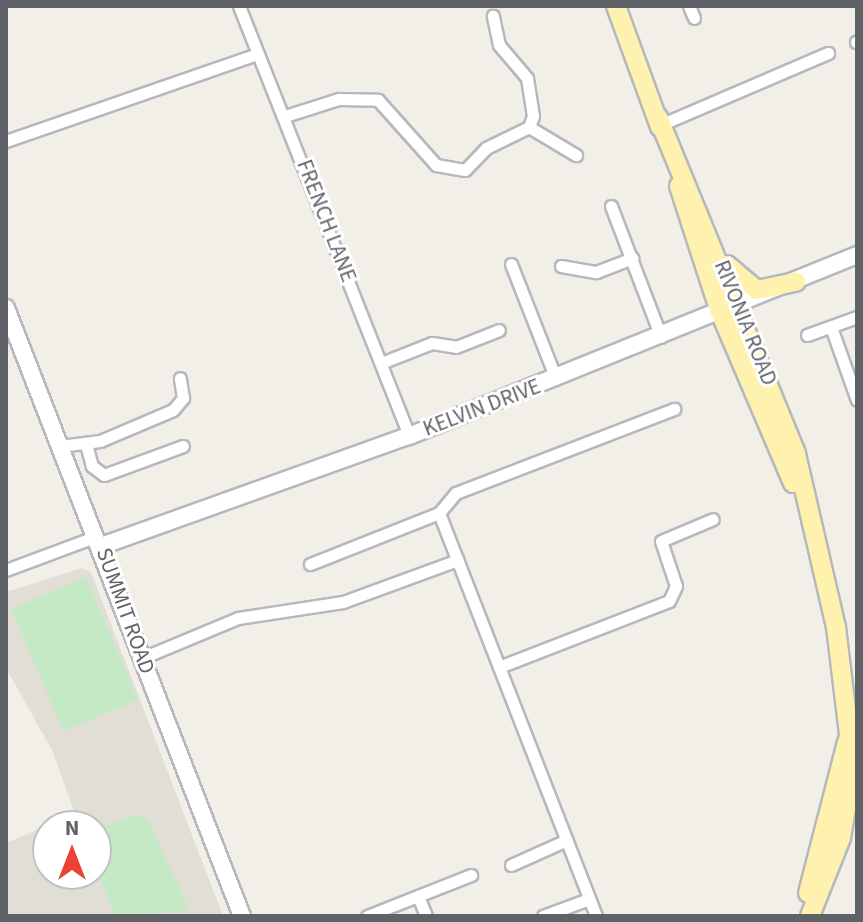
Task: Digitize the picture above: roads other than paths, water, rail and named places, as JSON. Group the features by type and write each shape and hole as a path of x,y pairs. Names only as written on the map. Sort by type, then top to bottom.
{"main road":[{"name":"RIVONIA ROAD","path":"616,6 815,536 844,676 846,759 840,806 810,916"},
{"name":"RIVONIA ROAD","path":"661,122 714,246 729,309"},
{"path":"714,246 751,289 796,282"},
{"name":"KELVIN DRIVE","path":"99,541 409,436 661,337 857,255"},
{"name":"SUMMIT ROAD","path":"6,308 242,916"},
{"path":"840,806 846,759"},
{"path":"840,806 857,791"},
{"name":"RIVONIA ROAD","path":"797,916 840,806"}],"street":[{"name":"FRENCH LANE","path":"239,6 409,436"},
{"path":"285,116 339,99 378,100 436,165 454,172 529,127 535,100 527,78 499,45 493,16"},
{"path":"661,122 828,53"},
{"path":"6,141 257,54"},
{"path":"529,127 576,155"},
{"path":"611,206 661,337"},
{"path":"561,266 596,272 632,258"},
{"path":"511,264 556,379"},
{"path":"807,335 857,317"},
{"path":"831,327 857,400"},
{"path":"381,363 432,343 456,347 499,330"},
{"path":"60,446 86,444 173,410 183,398 180,378"},
{"path":"310,564 439,513 456,493 674,409"},
{"path":"86,444 92,466 104,475 183,446"},
{"path":"439,513 596,916"},
{"path":"499,667 669,601 676,586 661,541 713,519"},
{"path":"6,570 99,541"},
{"path":"142,658 238,618 343,602 458,560"},
{"path":"511,865 567,840"},
{"path":"367,916 471,875"},
{"path":"418,896 426,916"},
{"path":"543,916 589,899"}]}
